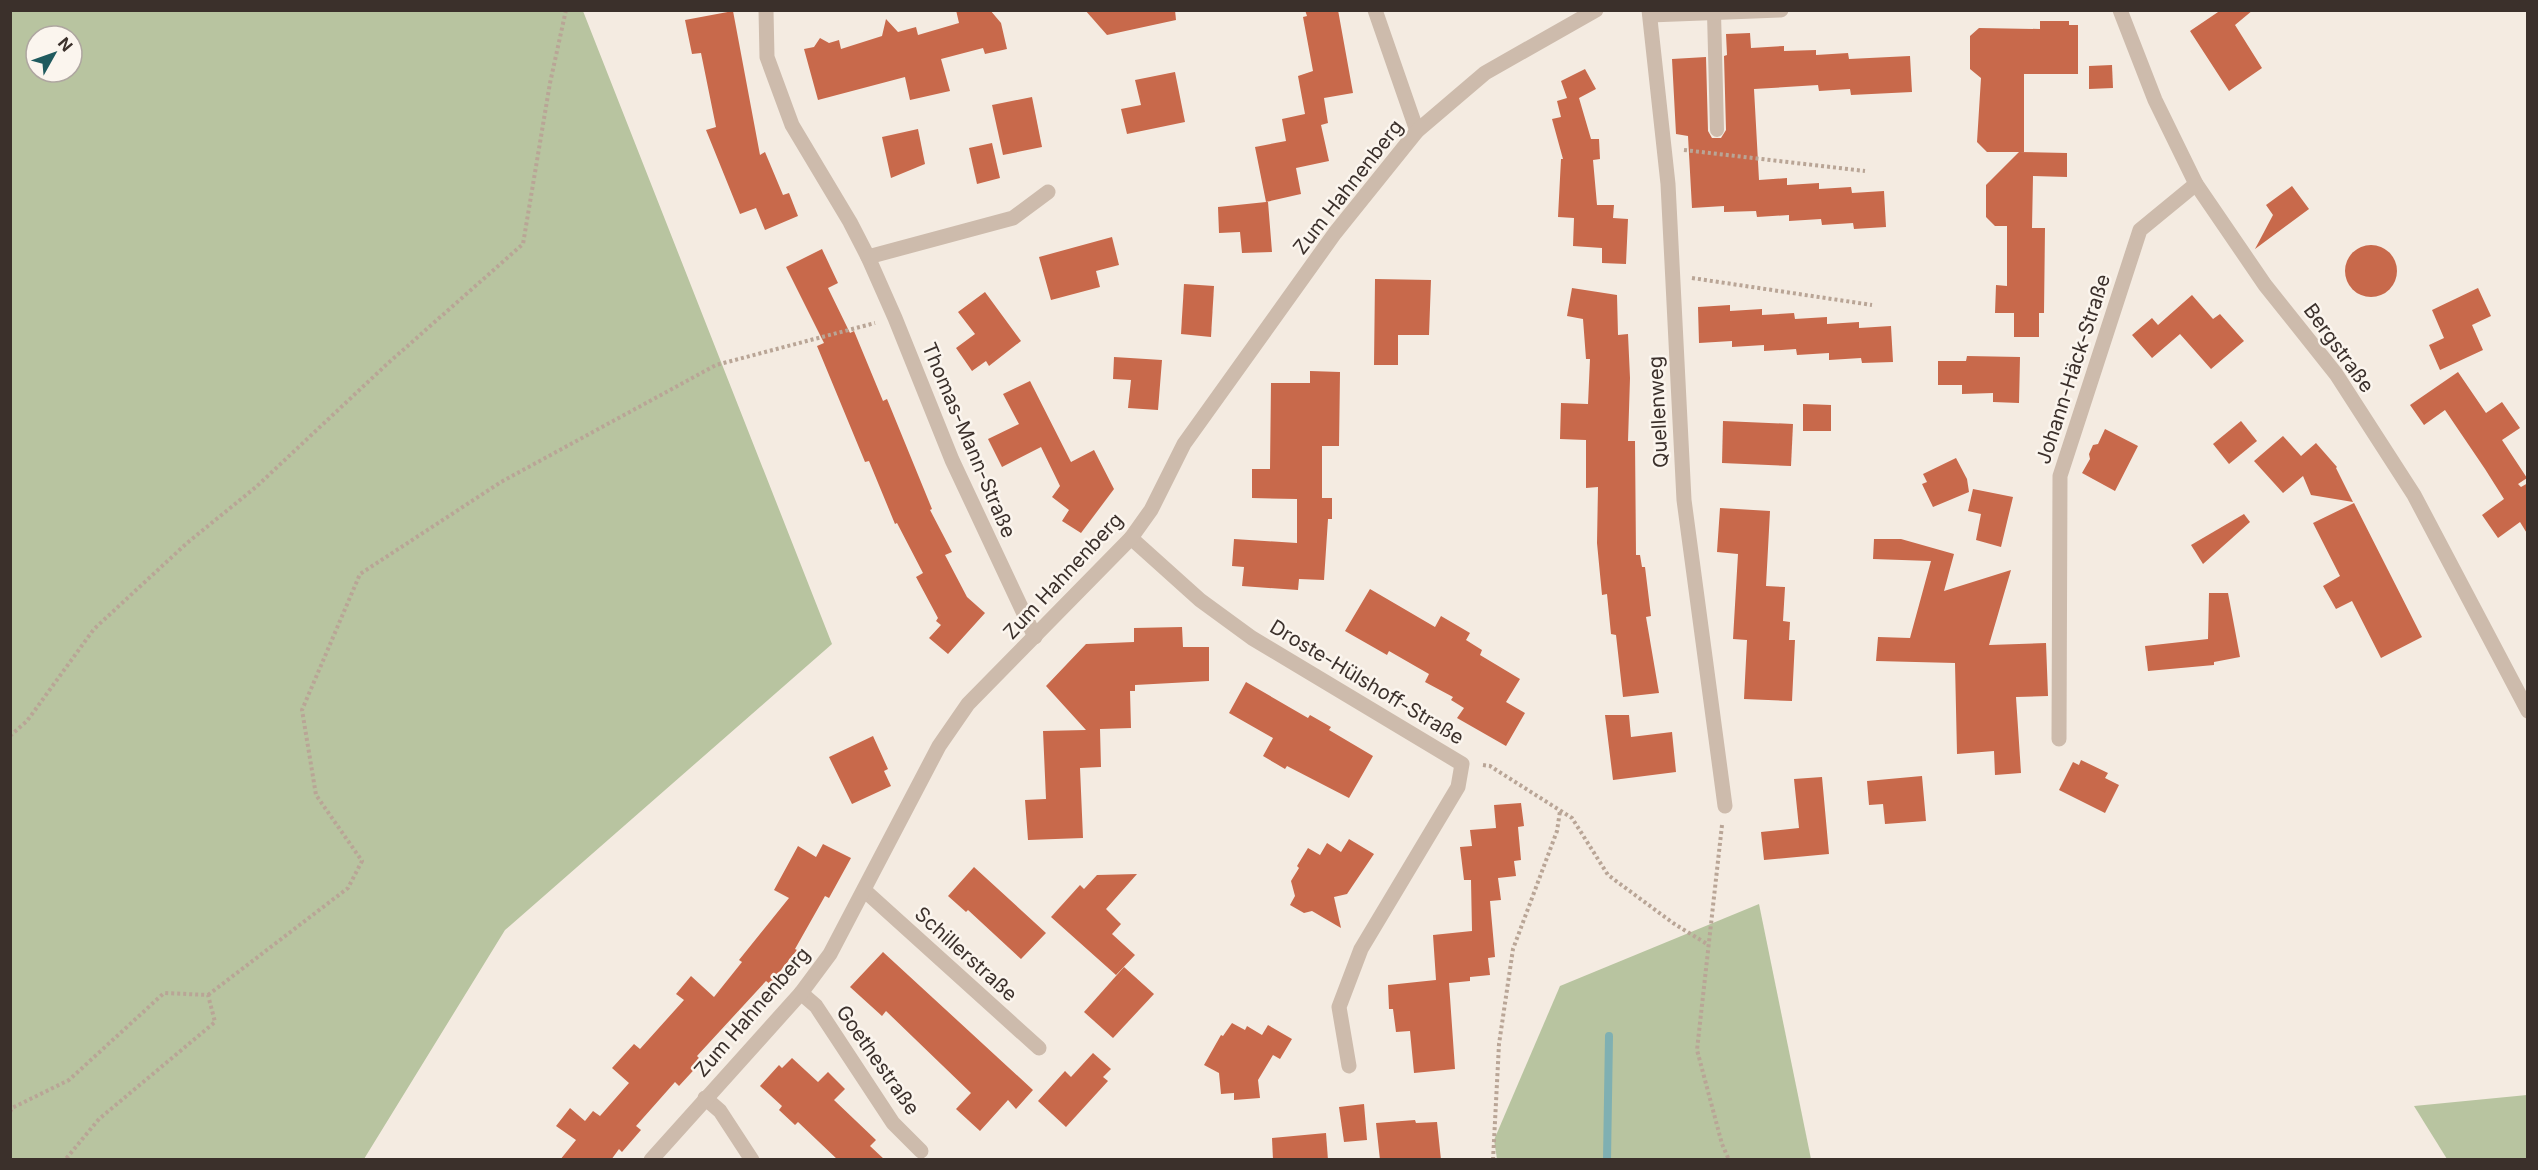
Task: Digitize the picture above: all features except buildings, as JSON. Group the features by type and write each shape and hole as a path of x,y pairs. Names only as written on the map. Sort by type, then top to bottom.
{"street":[{"name":"Thomas-Mann-Straße","path":"766,10 767,57 792,125 850,222 868,257 952,460 1035,637"},
{"path":"1376,10 1417,131"},
{"name":"Zum Hahnenberg","path":"651,1160 801,993 830,954 939,746 968,704 1131,538 1151,510 1184,444 1335,233 1417,131 1485,73 1596,10"},
{"name":"Quellenweg","path":"1725,806 1684,500 1665,148 1650,13 1781,10"},
{"name":"Bergstraße","path":"2120,10 2156,100 2196,184 2265,285 2336,374 2414,495 2528,711"},
{"name":"Johann-Häck-Straße","path":"2059,739 2060,476 2140,230 2196,184"},
{"path":"868,257 1012,218 1048,192"},
{"name":"Droste-Hülshoff-Straße","path":"1131,538 1200,600 1252,638 1462,764 1458,787 1357,959 1339,1007 1349,1066"},
{"name":"Schillerstraße","path":"864,890 1039,1048"},
{"name":"Goethestraße","path":"801,993 816,1006 893,1123 921,1151"},
{"path":"705,1098 720,1111 752,1160"}],"lane":[{"path":"1714,13 1717,130"}],"path":[{"path":"10,736 27,721 94,629 187,543 256,487 386,365 523,243 550,83 566,10"},
{"path":"1665,148 1865,171"},
{"path":"1673,275 1872,305"},
{"path":"10,1112 12,1108 69,1080 164,993 208,995 348,888 362,861 316,795 302,710 360,574 501,482 716,365 895,318"},
{"path":"1462,764 1490,765 1572,818 1608,875 1673,923 1707,944"},
{"path":"1725,806 1707,944 1697,1050 1722,1144 1729,1160"},
{"path":"1493,1160 1499,1044 1513,948 1557,831 1560,811"},
{"path":"65,1160 99,1119 215,1022 208,995"}],"green space":[{"path":"10,11 583,11 832,644 505,930 364,1159 11,1159"},
{"path":"1759,904 1811,1159 1497,1159 1494,1140 1560,986"},
{"path":"2527,1095 2527,1159 2447,1159 2414,1106"}],"waterway":[{"path":"1607,1160 1609,1036"}]}
